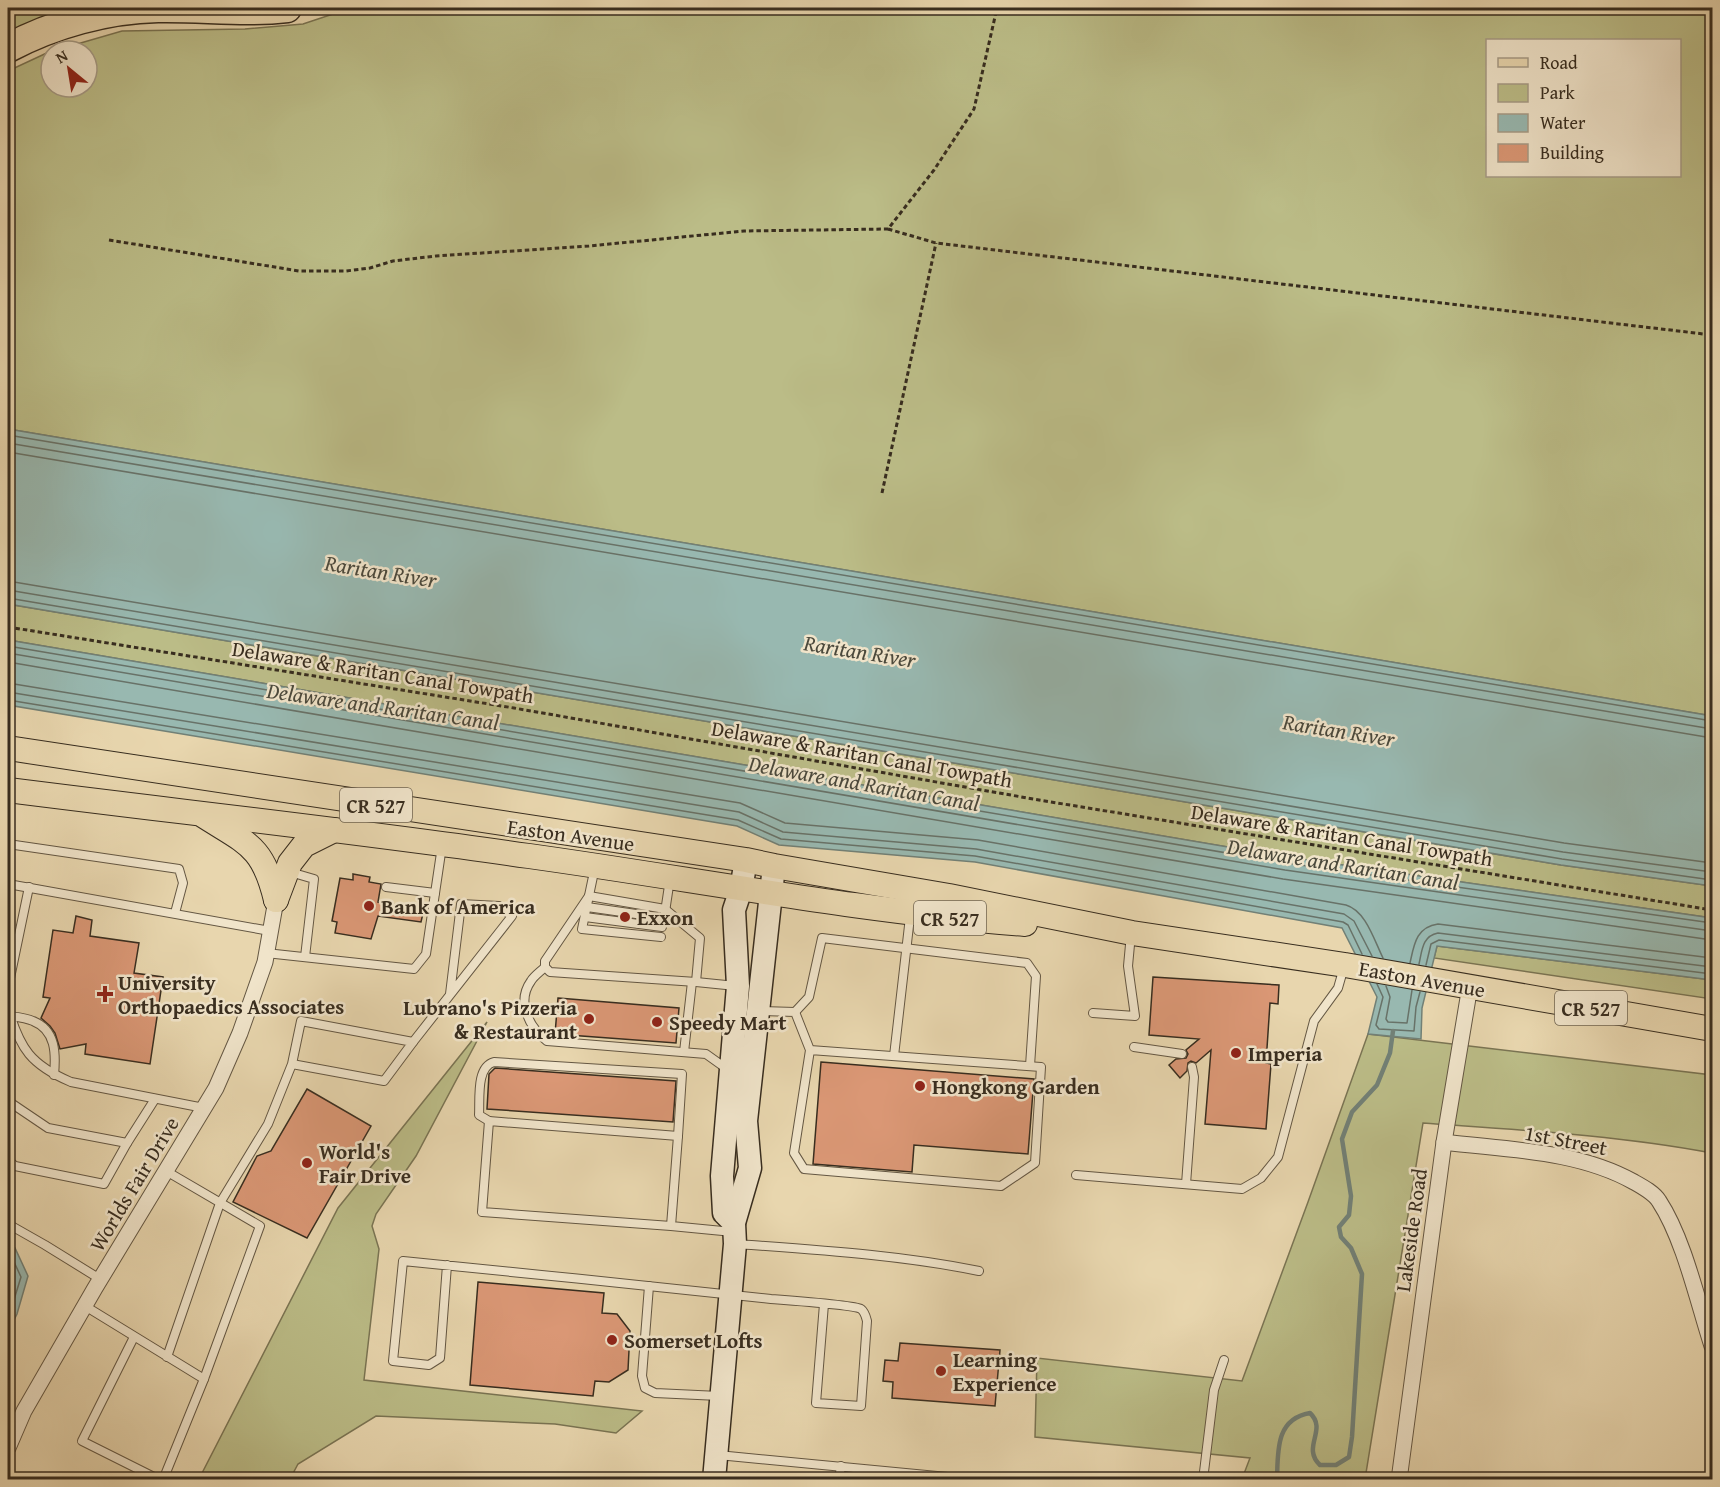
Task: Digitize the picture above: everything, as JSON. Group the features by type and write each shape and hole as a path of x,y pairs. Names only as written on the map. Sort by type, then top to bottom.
{"highway":[{"path":"8,48 40,33 99,15 157,8 287,8"}],"main road":[{"name":"Easton Avenue","path":"8,748 746,860 949,896 1132,933 1345,965 1713,1029"},
{"name":"Easton Avenue","path":"8,790 442,844 966,920 1132,933"},
{"path":"200,813 250,846 258,854 270,876 276,900"},
{"path":"276,900 290,863 304,845 334,830"},
{"path":"734,1233 724,1213 722,1176 738,986 734,910 741,889 746,860"},
{"path":"714,1479 731,1294 734,1233 750,1168 746,1121 774,866"}],"street":[{"name":"Worlds Fair Drive","path":"8,1448 24,1411 100,1279 216,1088 240,1033 266,953 276,900"},
{"name":"Lakeside Road","path":"1399,1479 1444,1142 1470,986"},
{"name":"1st Street","path":"1444,1142 1570,1158 1616,1172 1643,1187 1658,1200 1677,1236 1713,1346"}],"lane":[{"path":"8,844 179,869 183,883 175,914"},
{"path":"266,953 414,969 426,954 442,844"},
{"path":"595,866 582,929 660,939 670,878"},
{"path":"286,871 314,879 304,957"},
{"path":"8,884 270,931"},
{"path":"8,1002 9,983 29,887"},
{"path":"386,887 435,893"},
{"path":"589,897 665,909 700,938 684,1052"},
{"path":"589,897 545,961 545,967 550,972 738,986"},
{"path":"292,1064 384,1081 512,916 499,906 461,904 450,994"},
{"path":"587,907 664,918"},
{"path":"894,1056 910,912"},
{"path":"585,917 662,927"},
{"path":"1093,1013 1135,1016 1128,966 1132,933"},
{"path":"757,1011 795,1012 809,997 822,938 1027,963 1036,976 1030,1066"},
{"path":"1077,1175 1242,1189 1261,1178 1278,1157 1314,1021 1338,988 1345,965"},
{"path":"545,967 531,980 524,992 524,1003 531,1024 547,1041 706,1054 730,1071"},
{"path":"9,1012 15,1034 29,1056 54,1074 71,1082 204,1108"},
{"path":"9,1012 35,1021 45,1030 54,1043 56,1055 54,1074"},
{"path":"795,1012 810,1050 794,1154 804,1169 1001,1186 1035,1163 1041,1067 810,1050"},
{"path":"167,1357 220,1203 268,1124 292,1064 301,1021 413,1042"},
{"path":"1134,1047 1182,1054"},
{"path":"671,1226 678,1136 682,1074 494,1062 487,1064 482,1070 478,1115 489,1121 678,1136"},
{"path":"1186,1184 1194,1077 1192,1067"},
{"path":"8,1160 15,1166 104,1185 155,1098"},
{"path":"8,1101 48,1128 127,1143"},
{"path":"489,1121 482,1212 734,1233 842,1252 938,1263 980,1271"},
{"path":"134,1337 82,1441 162,1479 204,1380 260,1226 166,1171"},
{"path":"8,1224 100,1279"},
{"path":"447,1265 440,1358 429,1365 393,1361 403,1261 447,1265 731,1294 824,1304 859,1308 866,1317 861,1406 816,1402 824,1304"},
{"path":"649,1286 642,1376 645,1388 655,1393 722,1396"},
{"path":"85,1306 204,1380"},
{"path":"1203,1479 1214,1390 1224,1360"},
{"path":"717,1455 979,1479"},
{"path":"839,1479 841,1466"}],"path":[{"path":"888,229 934,170 974,109 997,8"},
{"path":"109,240 299,271 346,271 370,268 393,261 436,256 589,246 744,231 888,229 936,243 1713,335"},
{"path":"882,493 936,243"},
{"name":"Delaware & Raritan Canal Towpath","path":"8,627 514,708 1062,804 1713,910"}],"green space":[{"path":"8,8 90,8 8,37"},
{"path":"351,8 1712,8 1712,716 8,429 8,71 39,57 39,99 99,99 99,39 94,39 122,31 245,29 303,24"},
{"path":"8,604 1561,865 1712,886 1712,918 1287,857 8,640"},
{"path":"1437,946 1712,980 1712,999 1434,958"},
{"path":"487,1022 416,1156 376,1214 372,1226 379,1249 364,1380 642,1411 616,1433 555,1424 376,1416 298,1464 290,1479 199,1479 338,1208"},
{"path":"1368,1034 1712,1075 1712,1153 1604,1137 1423,1123 1365,1479 1242,1479 1250,1458 1035,1437 1037,1358 1242,1381"}],"water":[{"name":"Raritan River","path":"8,429 1712,716 1712,886 1561,865 8,604"},
{"name":"Delaware and Raritan Canal","path":"8,640 1287,857 1712,918 1712,980 1437,946 1422,1008 1421,1039 1368,1034 1377,997 1342,928 975,862 779,845 737,826 8,705"},
{"path":"8,1241 15,1248 28,1276 17,1314 8,1332"}],"building":[{"name":"Bank of America","path":"353,874 370,877 369,882 381,884 378,902 424,909 421,922 378,916 371,939 335,933 337,922 332,921 340,878 353,880"},
{"path":"76,916 92,920 90,936 139,943 134,973 163,977 150,1064 85,1054 86,1044 60,1049 55,1033 41,1018 50,998 43,997 53,930 73,933"},
{"name":"Imperia","path":"1153,977 1279,985 1278,1004 1270,1003 1266,1063 1271,1064 1266,1129 1205,1124 1211,1050 1196,1063 1191,1061 1188,1063 1187,1071 1180,1078 1169,1065 1176,1059 1186,1058 1188,1054 1186,1050 1199,1039 1149,1035"},
{"path":"558,998 679,1008 676,1043 555,1034"},
{"path":"821,1062 1034,1079 1028,1154 914,1145 912,1172 813,1164"},
{"path":"495,1068 676,1081 673,1122 487,1109 489,1074"},
{"name":"World's Fair Drive","path":"307,1089 371,1126 307,1238 233,1202 257,1156 271,1151"},
{"name":"Somerset Lofts","path":"478,1282 604,1293 602,1313 617,1314 630,1331 628,1370 609,1382 595,1381 593,1396 470,1385"},
{"name":"Learning Experience","path":"900,1343 1000,1350 995,1406 892,1398 893,1382 883,1381 885,1360 898,1361"}],"waterway":[{"path":"8,99 13,80"},
{"path":"1277,1480 1279,1448 1284,1429 1299,1416 1310,1413 1315,1419 1313,1452 1320,1465 1336,1465 1349,1457 1362,1274 1351,1248 1341,1237 1339,1227 1349,1215 1351,1196 1342,1139 1352,1112 1377,1085 1390,1053 1393,1031"}],"place":[{"name":"Bank of America","path":"369,906"},
{"name":"Exxon","path":"625,917"},
{"name":"University Orthopaedics Associates","path":"105,994"},
{"name":"Lubrano's Pizzeria & Restaurant","path":"589,1019"},
{"name":"Speedy Mart","path":"657,1022"},
{"name":"Imperia","path":"1236,1053"},
{"name":"Hongkong Garden","path":"920,1086"},
{"name":"World's Fair Drive","path":"307,1163"},
{"name":"Somerset Lofts","path":"612,1340"},
{"name":"Learning Experience","path":"941,1371"}]}
